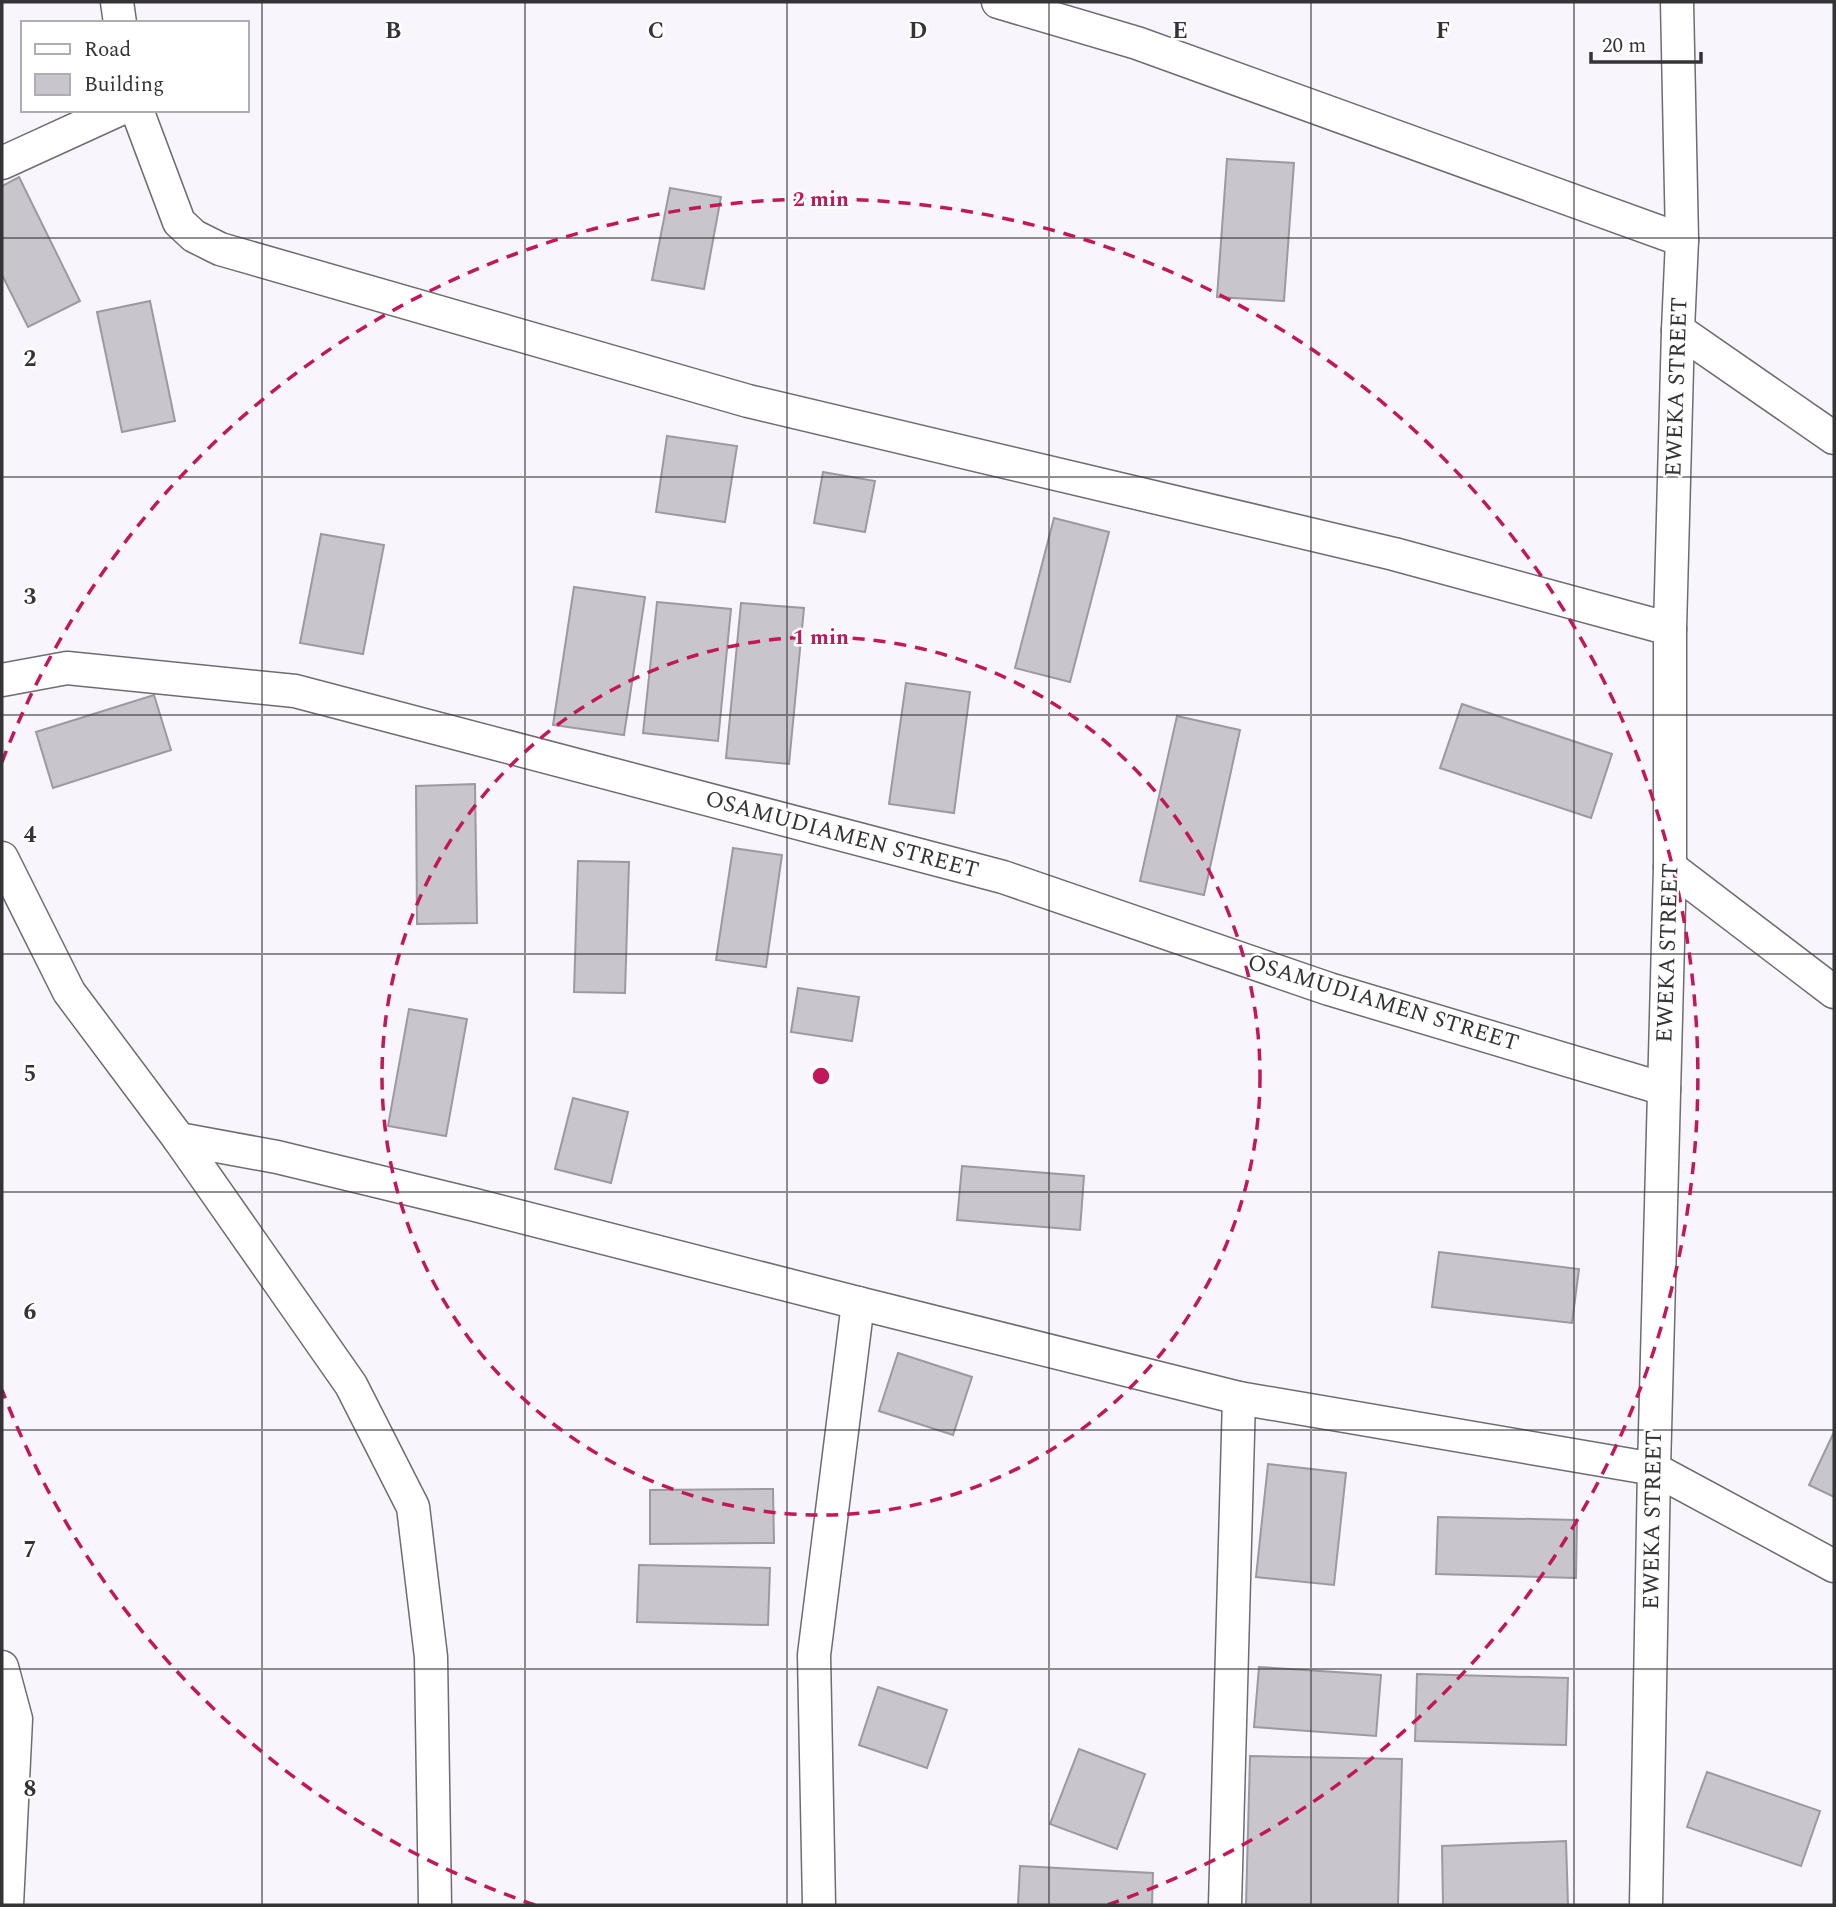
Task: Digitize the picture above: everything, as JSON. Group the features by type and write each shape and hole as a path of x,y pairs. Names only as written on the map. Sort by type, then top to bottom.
{"street":[{"path":"117,2 121,21"},
{"path":"998,2 1138,43 1682,240"},
{"name":"EWEKA STREET","path":"1646,1905 1670,867 1670,629 1682,240 1677,2"},
{"path":"2,163 114,112"},
{"path":"138,112 179,222 194,236 220,249 748,401 1394,554 1670,629"},
{"path":"1678,330 1834,438"},
{"name":"OSAMUDIAMEN STREET","path":"2,680 67,667 295,691 1003,877 1329,989 1664,1089"},
{"path":"2,858 69,992 179,1139 351,1385 413,1507 431,1657 435,1905"},
{"path":"1670,867 1834,992"},
{"path":"179,1139 277,1157 409,1189 1239,1398 1654,1469 1834,1566"},
{"path":"819,1905 814,1655 858,1303"},
{"path":"1225,1905 1239,1398"},
{"path":"2,1667 16,1719 7,1905"}],"building":[{"path":"1227,159 1294,163 1284,301 1217,297"},
{"path":"19,177 80,301 28,327 2,275 2,186"},
{"path":"670,188 721,197 704,289 652,280"},
{"path":"150,301 175,421 122,432 97,312"},
{"path":"667,436 737,446 725,522 656,512"},
{"path":"823,472 875,481 865,532 814,523"},
{"path":"1054,518 1109,532 1070,682 1015,668"},
{"path":"321,534 384,545 363,654 300,643"},
{"path":"574,587 645,597 624,735 553,725"},
{"path":"657,602 731,609 718,741 643,733"},
{"path":"741,603 804,608 789,764 726,758"},
{"path":"906,683 970,692 954,813 889,804"},
{"path":"154,695 171,750 53,788 36,732"},
{"path":"1462,704 1612,754 1591,818 1440,768"},
{"path":"1177,716 1240,730 1204,895 1140,881"},
{"path":"475,784 477,923 417,924 416,786"},
{"path":"733,848 782,855 766,967 716,960"},
{"path":"578,861 629,862 625,993 574,992"},
{"path":"798,988 859,997 852,1041 791,1032"},
{"path":"409,1009 467,1019 446,1136 388,1126"},
{"path":"573,1098 628,1112 611,1183 555,1169"},
{"path":"962,1166 1084,1176 1080,1230 957,1220"},
{"path":"1439,1252 1579,1269 1572,1323 1432,1307"},
{"path":"898,1353 972,1377 953,1435 879,1411"},
{"path":"1834,1432 1834,1497 1809,1485"},
{"path":"1268,1464 1346,1473 1334,1585 1256,1577"},
{"path":"773,1489 774,1543 650,1544 650,1490"},
{"path":"1438,1517 1577,1520 1576,1578 1436,1574"},
{"path":"639,1565 770,1568 768,1625 637,1622"},
{"path":"1259,1667 1381,1675 1376,1736 1254,1727"},
{"path":"1417,1674 1568,1678 1566,1745 1415,1741"},
{"path":"878,1687 947,1710 927,1768 859,1745"},
{"path":"1079,1749 1145,1774 1117,1849 1050,1824"},
{"path":"1250,1756 1402,1759 1398,1905 1246,1905"},
{"path":"1707,1772 1820,1811 1801,1866 1687,1827"},
{"path":"1566,1841 1568,1905 1443,1905 1442,1846"},
{"path":"1020,1866 1153,1873 1152,1905 1018,1905"}]}
